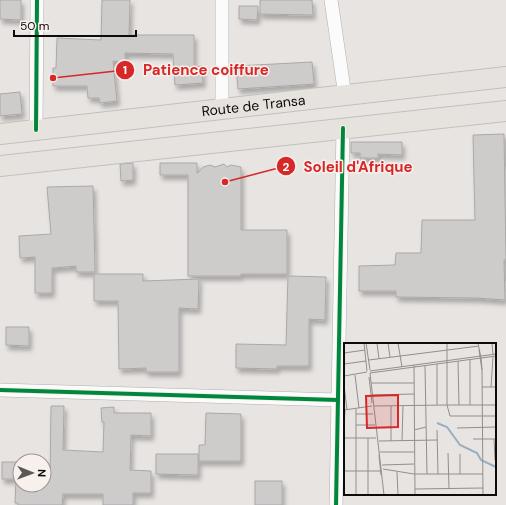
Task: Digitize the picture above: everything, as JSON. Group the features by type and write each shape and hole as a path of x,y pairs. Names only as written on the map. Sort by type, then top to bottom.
{"main road":[{"name":"Route de Transa","path":"0,134 344,96 506,76"},
{"path":"0,166 506,111"}],"street":[{"path":"36,130 37,0"},
{"path":"222,0 222,109"},
{"path":"330,0 344,96"},
{"path":"336,505 343,128"},
{"path":"0,390 338,400"}],"building":[{"path":"0,0 21,0 21,20 0,19"},
{"path":"102,0 130,0 129,35 194,35 194,67 202,66 203,83 175,85 173,54 125,53 125,62 113,61 117,101 100,103 99,98 88,98 87,86 53,86 53,68 56,68 57,38 101,40"},
{"path":"260,0 312,0 313,15 260,14"},
{"path":"239,6 258,6 257,20 239,19"},
{"path":"312,62 314,84 238,89 236,66"},
{"path":"20,92 22,114 0,116 0,94"},
{"path":"504,134 506,260 504,260 505,300 478,298 396,297 396,291 359,291 359,266 395,265 396,253 421,253 422,220 475,220 473,135"},
{"path":"351,142 402,142 402,155 378,154 378,158 360,158 360,153 351,153"},
{"path":"133,163 133,180 121,181 120,164"},
{"path":"160,163 197,163 197,173 203,167 210,165 215,167 224,164 227,167 231,165 241,167 241,230 287,230 287,274 188,276 188,175 160,175"},
{"path":"93,186 95,272 76,272 76,266 52,268 52,293 35,293 35,257 20,258 19,236 51,234 47,187"},
{"path":"94,274 143,274 143,281 199,279 198,309 179,308 179,372 146,372 146,368 119,369 118,301 94,301"},
{"path":"288,276 326,277 325,320 309,319 309,366 277,366 277,369 236,368 236,344 286,345"},
{"path":"6,327 29,327 29,346 6,345"},
{"path":"51,406 64,406 63,450 103,452 104,422 102,422 101,408 114,407 114,413 151,413 151,436 131,435 130,470 151,471 151,493 133,493 133,505 103,505 103,494 63,494 62,505 18,505 18,503 15,503 15,493 52,493 52,453 50,453"},
{"path":"206,413 241,414 241,461 199,461 199,445 205,445"},
{"path":"156,454 198,454 198,475 156,474"},
{"path":"2,462 12,462 12,479 2,479"},
{"path":"255,481 282,481 282,505 255,505"}],"cycle path":[{"path":"36,130 37,0"},
{"path":"336,505 343,128"},
{"path":"0,390 338,400"}],"place":[{"name":"Patience coiffure","path":"53,78"},
{"name":"Soleil d'Afrique","path":"225,182"}]}
